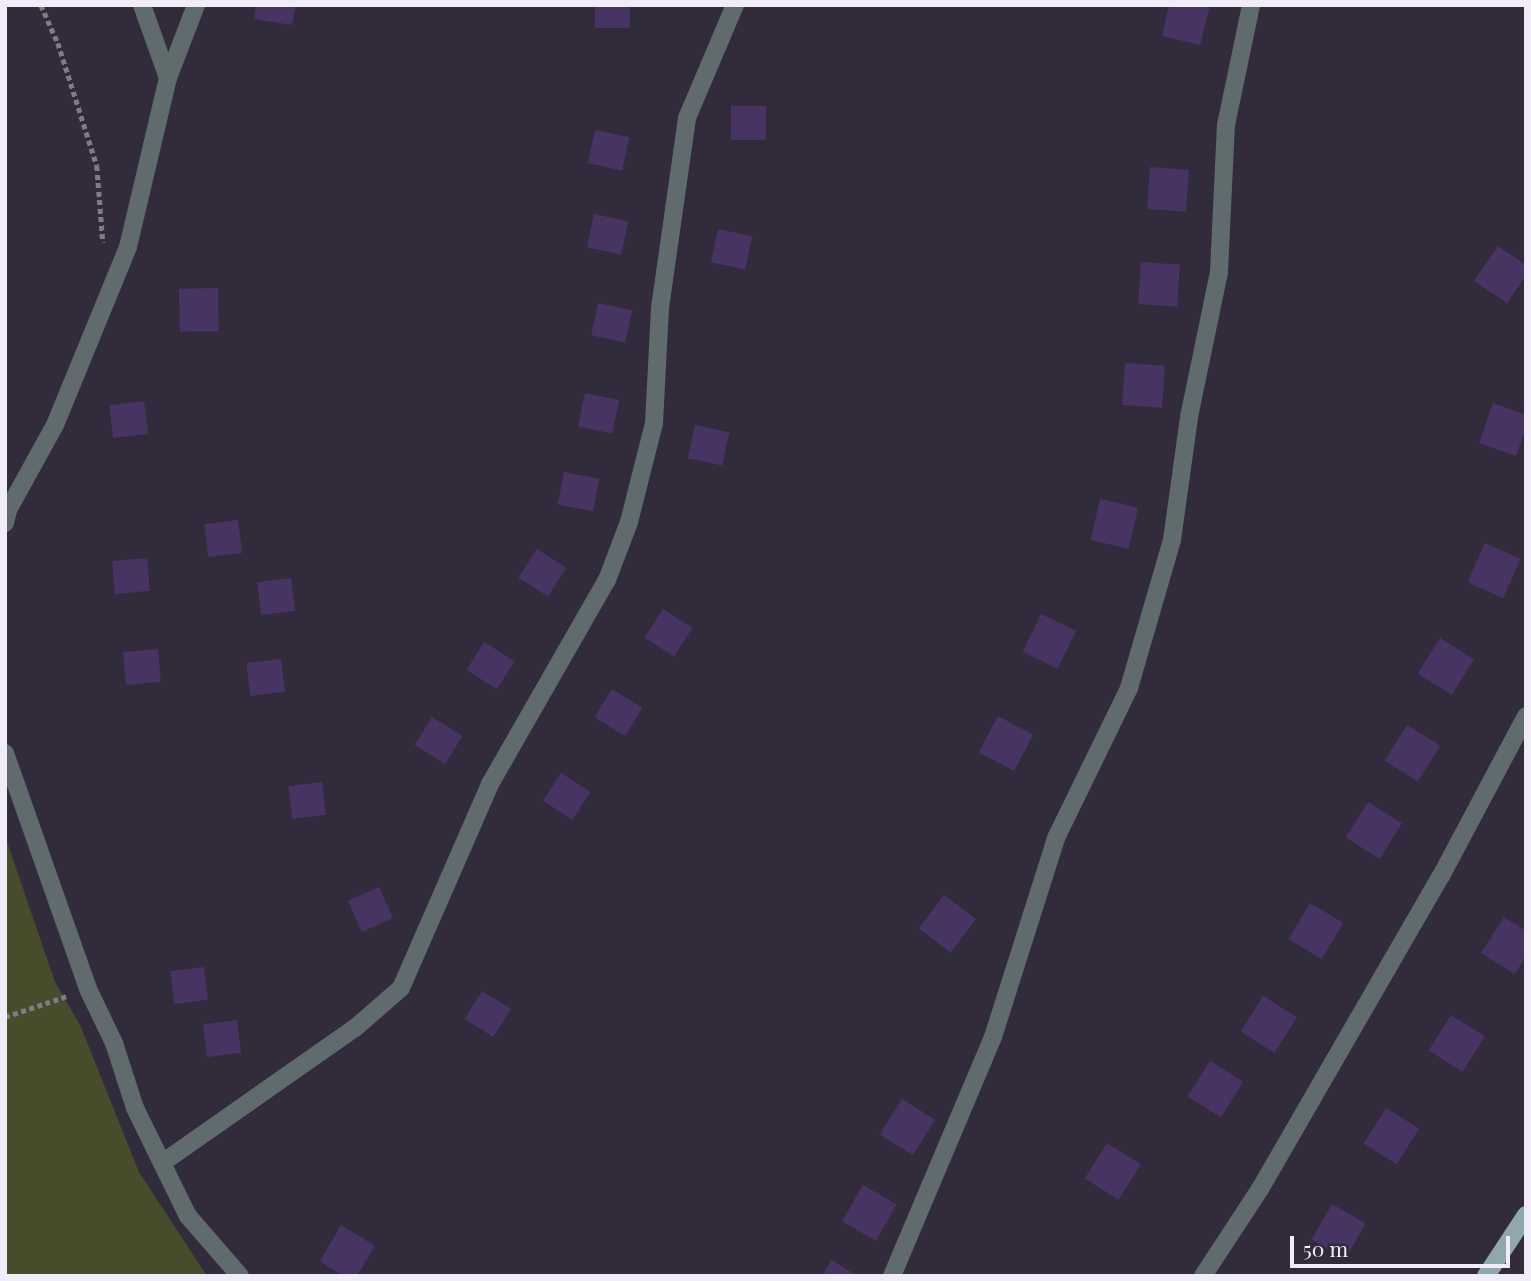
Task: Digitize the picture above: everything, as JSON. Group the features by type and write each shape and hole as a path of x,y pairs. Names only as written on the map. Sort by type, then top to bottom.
{"main road":[{"path":"1486,1276 1526,1216"}],"street":[{"path":"142,5 159,44 168,78"},
{"path":"5,523 8,510 55,425 128,247 168,78 196,5"},
{"path":"162,1163 355,1028 401,988 490,784 607,580 629,522 654,423 660,308 687,118 735,5"},
{"path":"892,1276 993,1037 1056,838 1129,688 1172,540 1189,417 1219,272 1226,125 1251,5"},
{"path":"1203,1276 1260,1189 1441,876 1526,716"},
{"path":"5,753 88,989 114,1043 135,1108 188,1216 240,1276"}],"path":[{"path":"41,5 58,43 97,166 103,244"},
{"path":"5,1017 88,989"}],"green space":[{"path":"5,836 55,982 81,1027 139,1172 207,1276 5,1276"}],"building":[{"path":"256,5 296,5 292,25 254,19"},
{"path":"595,5 630,5 630,28 595,28"},
{"path":"1169,5 1210,5 1200,45 1162,36"},
{"path":"731,106 766,106 766,140 731,140"},
{"path":"595,130 629,137 622,171 588,163"},
{"path":"1150,167 1189,170 1186,212 1147,209"},
{"path":"594,214 628,221 621,255 587,247"},
{"path":"718,229 752,236 745,270 711,262"},
{"path":"1498,246 1526,265 1526,275 1507,303 1474,281"},
{"path":"1141,262 1180,265 1177,307 1138,304"},
{"path":"218,288 219,331 180,332 179,289"},
{"path":"598,303 632,310 625,343 591,335"},
{"path":"1125,363 1165,366 1162,408 1122,405"},
{"path":"585,393 619,400 612,434 578,426"},
{"path":"144,401 148,434 113,438 109,405"},
{"path":"1493,403 1526,415 1526,428 1516,456 1479,443"},
{"path":"695,425 729,432 722,466 688,458"},
{"path":"564,472 599,479 593,511 558,504"},
{"path":"1100,499 1138,508 1129,549 1091,540"},
{"path":"238,520 242,553 208,557 204,524"},
{"path":"1485,543 1521,559 1503,598 1468,582"},
{"path":"537,549 566,568 548,597 518,578"},
{"path":"147,558 150,591 115,594 112,561"},
{"path":"291,578 295,611 261,615 257,582"},
{"path":"663,609 692,628 674,657 644,638"},
{"path":"1041,614 1076,631 1058,669 1023,652"},
{"path":"1440,638 1474,659 1452,695 1418,674"},
{"path":"484,642 515,661 497,689 467,670"},
{"path":"158,649 161,682 126,685 123,652"},
{"path":"281,659 285,692 250,696 246,663"},
{"path":"612,689 643,708 625,736 595,717"},
{"path":"998,716 1033,735 1014,771 979,752"},
{"path":"432,717 463,736 445,764 415,745"},
{"path":"1407,725 1440,746 1418,781 1385,761"},
{"path":"561,773 590,792 572,820 543,801"},
{"path":"322,782 326,815 292,819 288,786"},
{"path":"1368,802 1402,823 1380,859 1346,838"},
{"path":"379,887 393,918 362,932 348,901"},
{"path":"944,895 976,919 951,953 919,929"},
{"path":"1310,903 1343,923 1322,959 1288,939"},
{"path":"1504,917 1526,931 1526,956 1515,974 1481,953"},
{"path":"204,967 208,1000 174,1004 170,971"},
{"path":"482,991 511,1009 493,1037 465,1019"},
{"path":"1263,996 1297,1017 1275,1053 1241,1032"},
{"path":"1451,1015 1485,1036 1463,1072 1429,1051"},
{"path":"237,1020 241,1053 207,1057 203,1024"},
{"path":"1210,1061 1243,1082 1221,1117 1188,1097"},
{"path":"902,1099 935,1120 913,1155 880,1135"},
{"path":"1386,1108 1419,1129 1397,1164 1364,1144"},
{"path":"1107,1143 1141,1164 1119,1200 1085,1179"},
{"path":"863,1185 897,1204 876,1241 842,1221"},
{"path":"1332,1204 1366,1224 1345,1259 1312,1240"},
{"path":"341,1225 375,1246 357,1276 343,1276 320,1261"},
{"path":"831,1260 858,1276 822,1276"}]}
